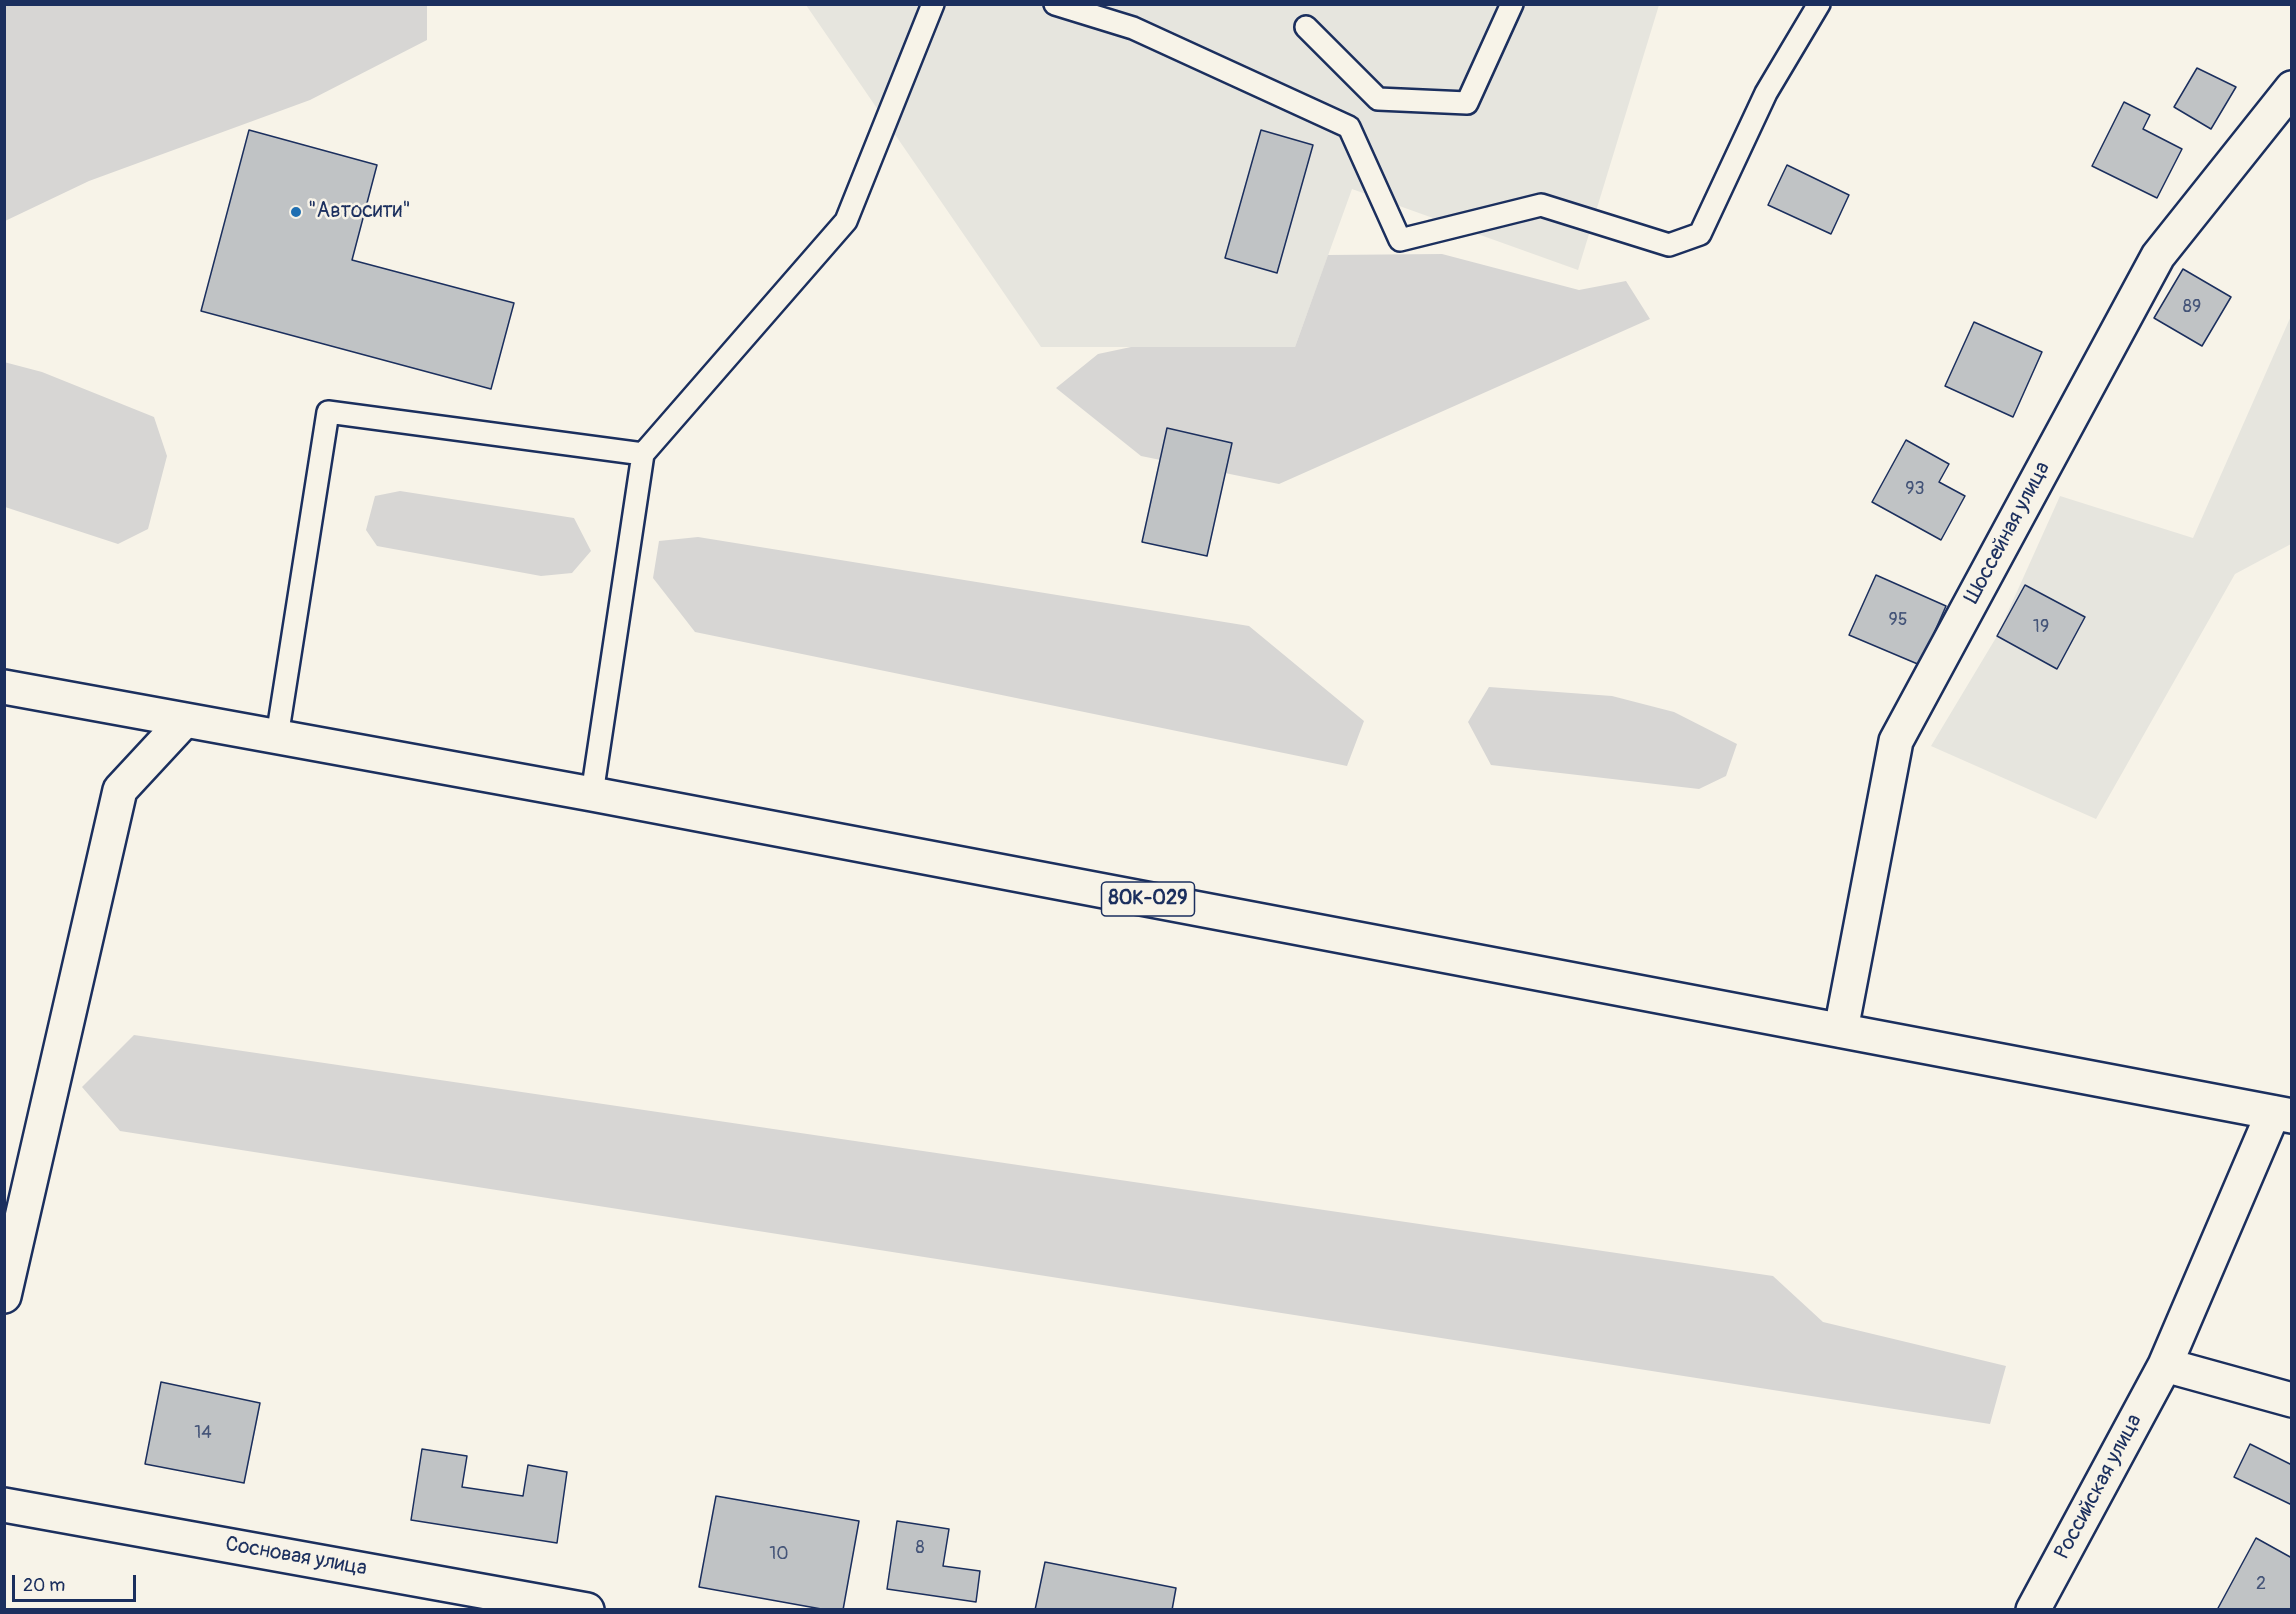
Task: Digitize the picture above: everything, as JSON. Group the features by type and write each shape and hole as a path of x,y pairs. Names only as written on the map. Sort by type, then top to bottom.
{"street":[{"name":"Шоссейная улица","path":"1841,1030 1896,741 2158,256 2292,88"},
{"name":"80К-029","path":"4,687 592,794 2282,1114"},
{"path":"4,1296 120,790 184,721"},
{"name":"Российская улица","path":"2033,1610 2165,1365 2282,1114"},
{"path":"2165,1365 2292,1400"},
{"name":"Сосновая улица","path":"4,1504 587,1610"}],"lane":[{"path":"592,794 643,454 846,221 933,4"},
{"path":"1055,4 1132,28 1350,127 1400,240 1541,205 1669,245 1700,234 1766,93 1819,4"},
{"path":"1306,27 1378,99 1467,103 1512,4"},
{"path":"277,737 328,412 643,454"}],"shaded area":[{"path":"4,5 427,5 427,40 310,100 89,181 5,221"},
{"path":"806,5 1659,5 1578,270 1352,189 1295,347 1041,347"},
{"path":"1442,254 1579,290 1626,281 1650,319 1279,484 1141,456 1056,388 1098,354 1131,347 1295,347 1328,255"},
{"path":"2291,316 2291,544 2235,574 2096,819 1931,746 1997,636 2060,496 2193,538"},
{"path":"4,362 42,372 154,417 167,456 148,529 118,544 5,507"},
{"path":"400,491 574,518 591,551 572,573 541,576 377,546 366,530 375,496"},
{"path":"698,537 1249,626 1364,721 1347,766 695,632 653,578 659,541"},
{"path":"1489,687 1612,696 1674,712 1737,744 1726,776 1699,789 1491,765 1468,722"},
{"path":"134,1035 1773,1276 1823,1322 2006,1366 1990,1424 120,1131 82,1087"}],"building":[{"path":"2197,68 2236,87 2211,129 2174,107"},
{"path":"2124,102 2150,115 2143,129 2182,149 2157,198 2092,166"},
{"name":"\"Автосити\"","path":"249,130 377,165 352,260 514,303 491,389 201,311"},
{"path":"1261,130 1313,145 1277,273 1225,258"},
{"path":"1787,165 1849,195 1831,234 1768,205"},
{"path":"2183,269 2231,297 2202,346 2154,318"},
{"path":"1974,322 2042,352 2013,417 1945,386"},
{"path":"1167,428 1232,443 1207,556 1142,542"},
{"path":"1906,440 1949,464 1939,482 1965,496 1941,540 1872,502"},
{"path":"1876,575 1946,606 1920,665 1849,635"},
{"path":"2025,585 2085,617 2057,669 1997,636"},
{"path":"161,1382 260,1403 244,1483 145,1464"},
{"path":"2250,1444 2292,1465 2292,1505 2234,1477"},
{"path":"422,1449 467,1456 462,1487 523,1496 528,1465 567,1472 557,1543 411,1520"},
{"path":"716,1496 859,1521 843,1610 827,1610 699,1587"},
{"path":"897,1521 949,1529 943,1566 980,1571 976,1602 887,1589"},
{"path":"2256,1538 2292,1558 2292,1610 2217,1610"},
{"path":"1045,1562 1176,1588 1172,1610 1035,1610"}],"place":[{"name":"\"Автосити\"","path":"296,212"}]}
